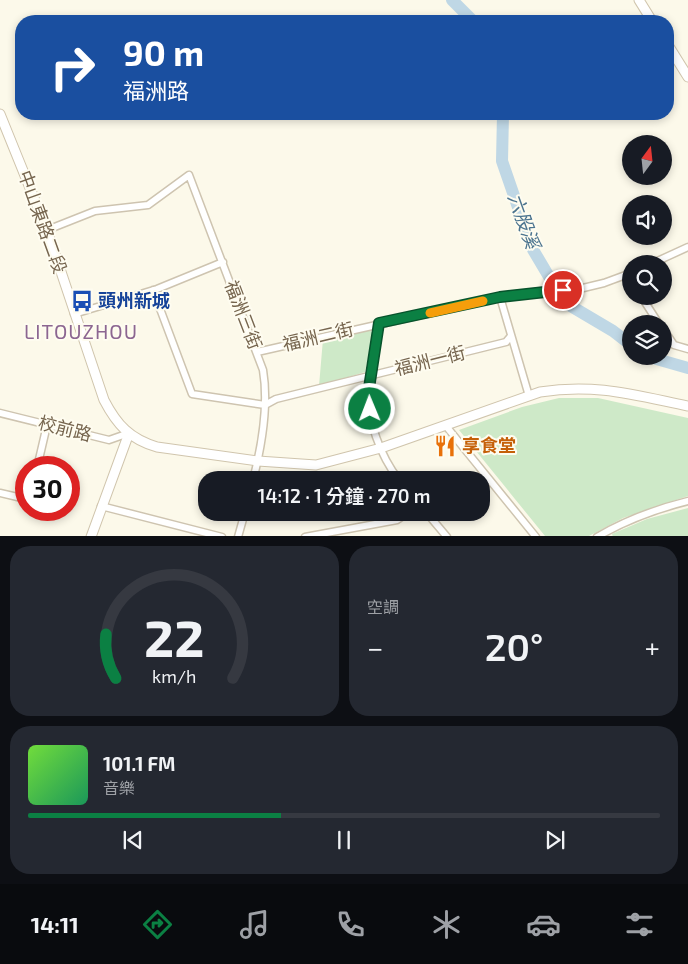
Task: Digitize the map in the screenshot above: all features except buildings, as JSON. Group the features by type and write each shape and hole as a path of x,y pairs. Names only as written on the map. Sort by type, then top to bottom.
{"main road":[{"path":"639,0 648,15"},
{"path":"674,55 688,77"},
{"name":"中山東路二段","path":"0,114 47,230 104,400 116,422 143,443 157,447 258,461 316,465 381,448 529,396 567,387 598,388 687,406"},
{"path":"91,536 129,433"}],"street":[{"name":"福洲三街","path":"47,230 95,210 148,205 189,175 263,370 266,391 265,405 255,471"},
{"path":"671,255 688,247"},
{"path":"74,314 153,290 223,262"},
{"name":"福洲二街","path":"257,352 500,297 579,289 622,276"},
{"name":"福洲一街","path":"153,290 192,394 265,405 276,399 506,342 511,336"},
{"path":"500,297 529,396"},
{"path":"379,323 369,388 370,409 381,448 391,471"},
{"path":"672,342 674,345 688,349"},
{"name":"校前路","path":"0,413 109,440 129,433"},
{"path":"40,456 47,425"},
{"path":"446,426 536,536"},
{"path":"0,493 15,496"},
{"path":"597,536 617,524 658,509 688,501"},
{"path":"101,506 222,536"},
{"path":"238,536 242,521"},
{"path":"305,536 320,535 392,521"},
{"path":"434,521 447,536"}],"green space":[{"path":"369,329 373,334 365,372 319,386 323,339"},
{"path":"559,398 598,398 688,418 688,496 623,518 589,536 545,536 459,430 522,407"},
{"path":"688,508 688,536 613,536 612,534 647,519"}],"waterway":[{"name":"六股溪","path":"452,0 467,15"},
{"name":"六股溪","path":"503,120 502,161 532,248 564,302 622,338"},
{"name":"六股溪","path":"672,363 688,368"}],"slow traffic":[{"path":"430,313 483,301"}],"place":[{"name":"頭州新城","path":"82,301"},
{"name":"享食堂","path":"445,446"}],"district":[{"name":"LITOUZHOU","path":"81,332"}],"route":[{"path":"370,409 369,388 379,323 500,297 563,290"}]}
